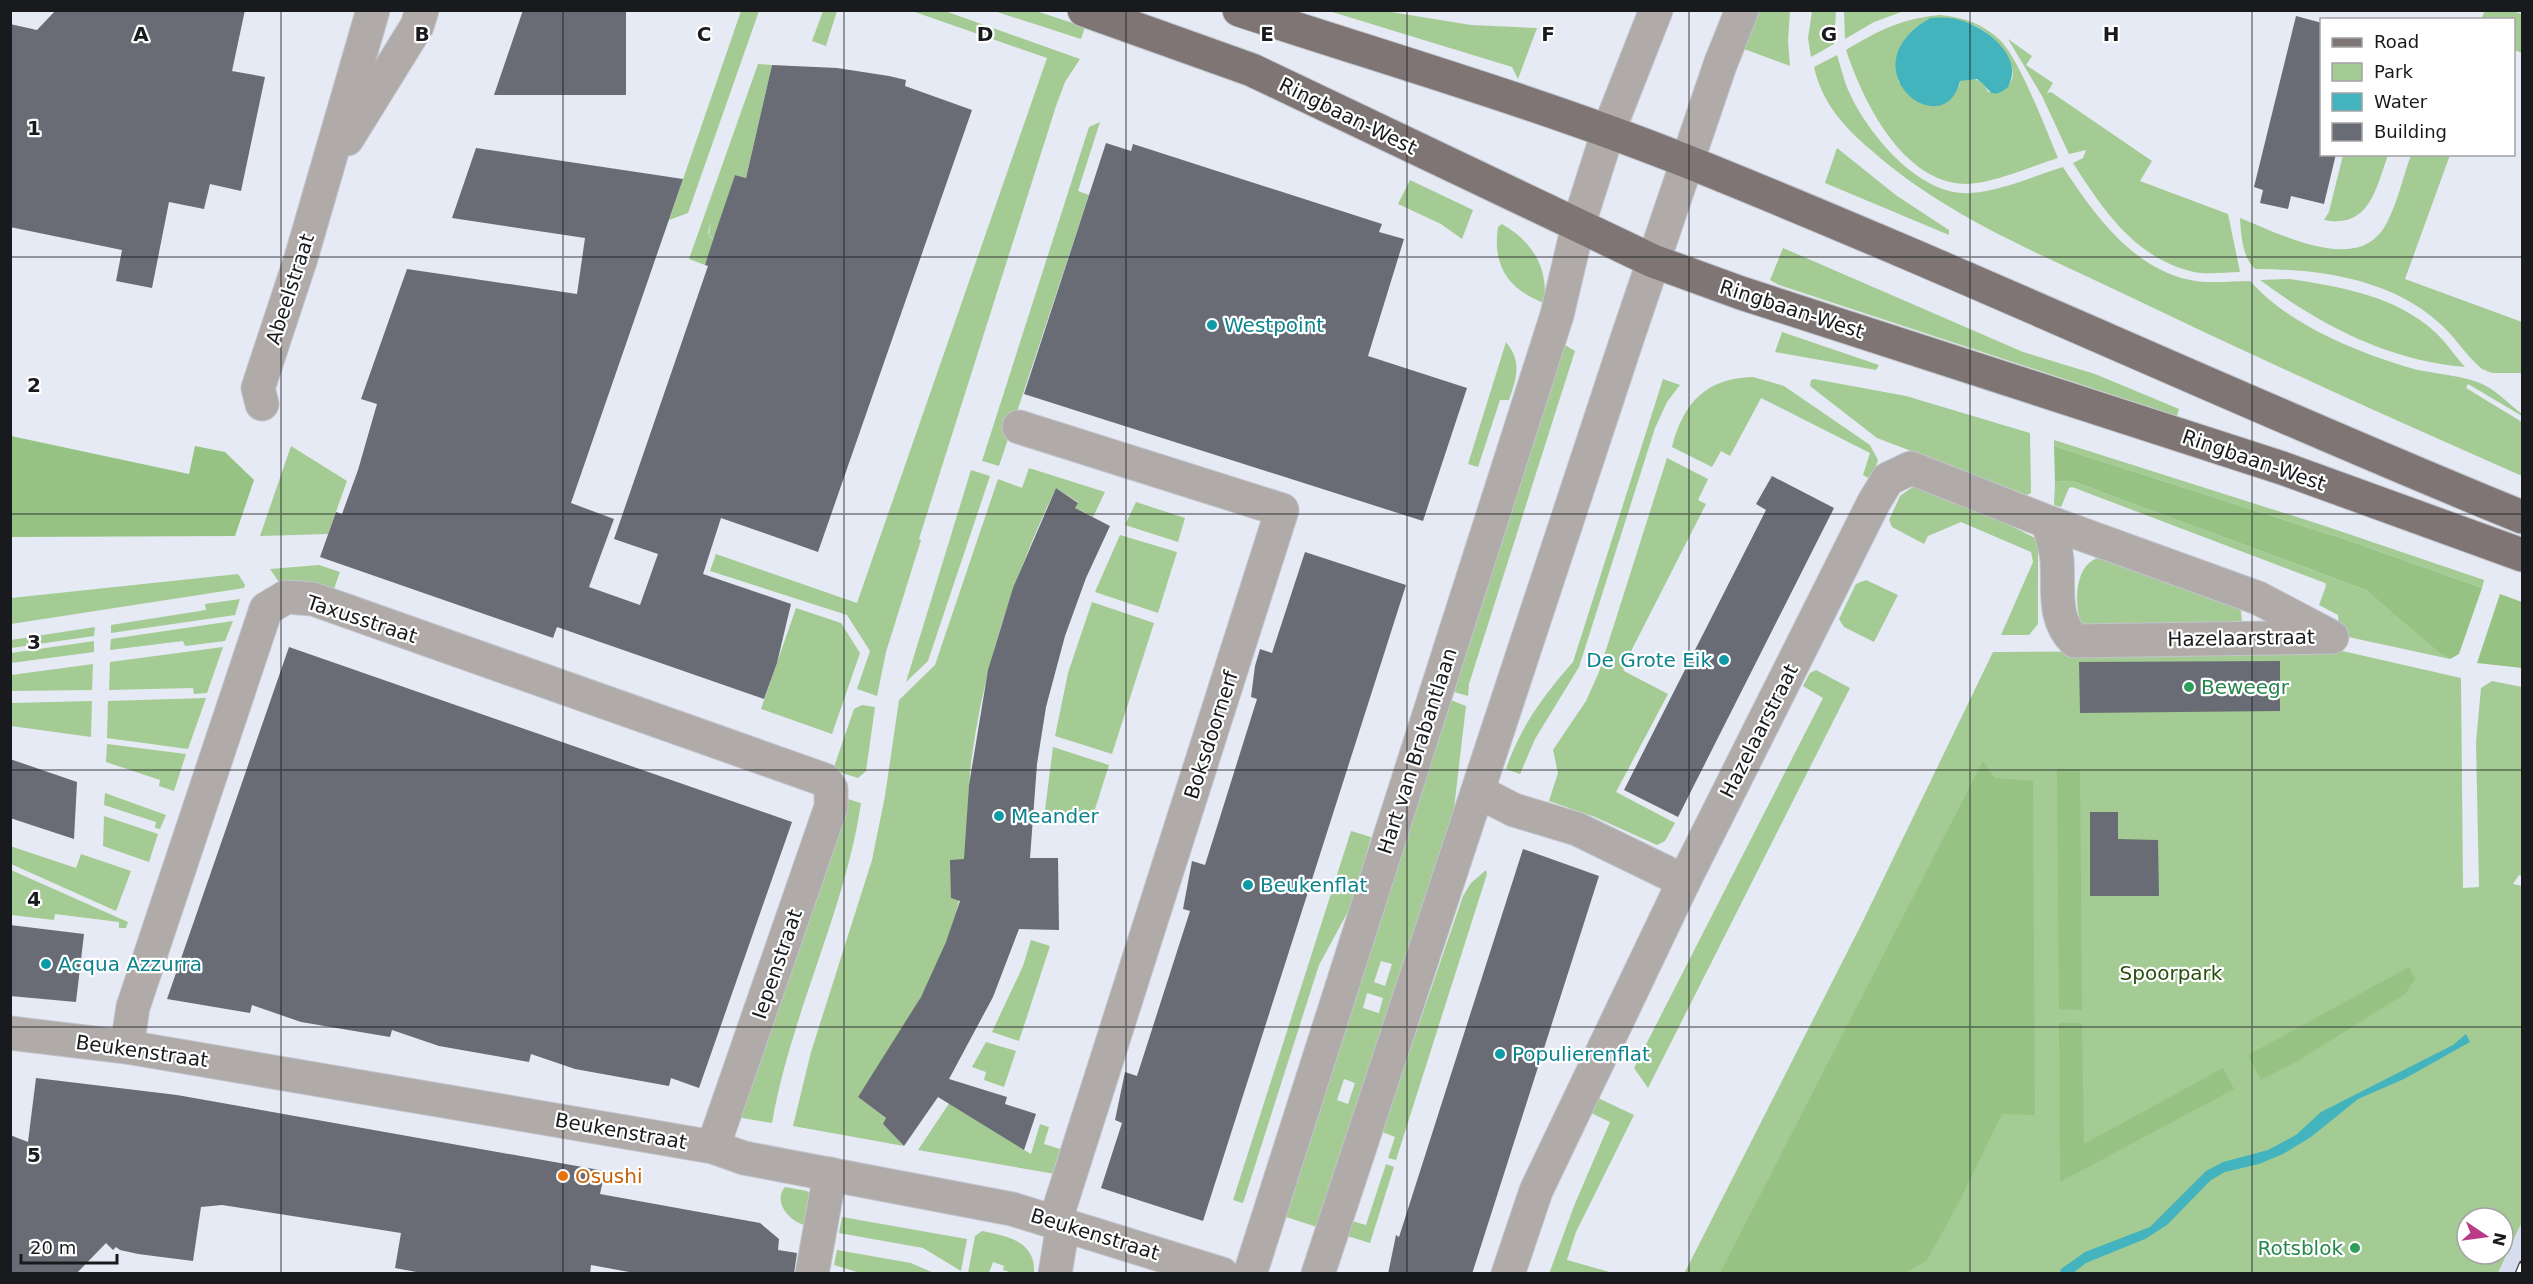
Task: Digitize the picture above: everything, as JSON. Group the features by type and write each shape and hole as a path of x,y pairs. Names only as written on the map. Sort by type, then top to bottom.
{"main road":[{"name":"Ringbaan-West","path":"1084,10 1252,70 1653,261 1741,293 2282,468 2523,555"},
{"path":"1239,10 1608,132 1686,161 2080,325 2210,387 2523,517"}],"street":[{"name":"Abeelstraat","path":"262,404 258,388 326,173 373,10"},
{"name":"Abeelstraat","path":"326,173 417,26 422,10"},
{"name":"Hart van Brabantlaan","path":"1250,1274 1557,315 1578,226 1608,132 1656,10"},
{"path":"1318,1274 1686,161 1742,10"},
{"name":"Boksdoornerf","path":"1019,427 1282,510 1059,1224"},
{"name":"Hazelaarstraat","path":"1508,1274 1536,1191 1684,881 1874,502 1888,479 1911,468 2048,522 2258,598 2332,637 2075,640 2064,630 2058,613 2056,557 2048,522"},
{"name":"Taxusstraat","path":"127,1047 133,1007 266,609 286,597 313,599 825,780"},
{"name":"Iepenstraat","path":"713,1147 831,807 831,789 825,780"},
{"path":"1479,792 1514,810 1577,829 1684,881"},
{"name":"Beukenstraat","path":"10,1033 127,1047 713,1147 744,1158 1012,1209 1222,1274"},
{"path":"812,1274 830,1174"},
{"path":"1055,1274 1059,1224"}],"shaded area":[{"path":"2522,1222 2522,1273 2498,1274 2502,1266 2515,1266 2515,1238"}],"green space":[{"path":"1844,10 1904,11 1874,22 1845,39"},
{"path":"741,11 759,11 688,213 669,220"},
{"path":"823,11 837,11 826,46 812,41"},
{"path":"912,11 945,11 1080,59 1065,82 1056,106 919,539 921,540 886,652 877,696 857,689 870,651 847,615 710,571 716,554 857,603 1047,58"},
{"path":"994,11 1036,11 1085,27 1081,39"},
{"path":"1329,11 1385,11 1471,25 1537,28 1518,79 1512,67"},
{"path":"1758,11 1790,11 1788,42 1790,66 1744,49"},
{"path":"1812,11 1836,11 1834,44 1811,57 1808,38"},
{"path":"2485,11 2512,11 2522,14 2522,53 2515,50 2515,18 2482,18"},
{"path":"1940,15 1965,20 1980,26 2000,40 2024,79 2058,158 1999,178 1965,184 1942,180 1922,169 1904,154 1888,135 1863,92 1846,50 1891,26 1913,19","holes":["1930,18 1965,22 1986,32 2010,62 2013,73 2011,82 2003,89 1988,92 1983,84 1969,78 1960,81 1959,87 1899,83 1896,63 1902,45 1914,30"]},
{"path":"2008,39 2032,56 2026,65 2053,83 2047,93 2051,92 2152,161 2140,181 2228,214 2240,272 2199,273 2173,266 2138,244 2123,230 2096,198 2073,163 2083,158 2086,150 2069,154 2042,96"},
{"path":"1837,55 1848,89 1870,127 1898,160 1915,174 1933,185 1952,192 1971,193 2006,186 2063,167 2116,237 2150,264 2169,274 2197,281 2250,281 2284,311 2304,324 2348,346 2414,369 2471,380 2491,389 2522,416 2468,384 2466,388 2522,422 2522,476 2024,247 1929,194 1899,173 1861,141 1828,103 1814,67"},
{"path":"758,64 772,65 746,178 735,175 714,240 709,234 711,222 708,233 714,241 705,265 689,259"},
{"path":"1100,122 1078,191 1089,195 999,466 982,461 1089,127"},
{"path":"1837,148 1897,196 1949,230 1949,235 1825,183"},
{"path":"2343,156 2388,156 2375,192 2361,212 2352,218 2339,221 2324,220 2329,212"},
{"path":"2411,156 2450,156 2405,279 2522,322 2522,373 2492,373 2482,369 2438,322 2419,307 2397,295 2375,286 2327,274 2255,269 2247,258 2240,218 2312,245 2332,249 2351,249 2368,243 2381,232 2398,195"},
{"path":"1410,180 1473,210 1462,239 1441,224 1398,204"},
{"path":"1502,224 1522,239 1536,257 1544,278 1544,303 1521,291 1506,275 1498,254 1498,227"},
{"path":"1783,248 2023,352 2095,374 2179,409 2177,416 1779,285 1770,280"},
{"path":"2290,279 2367,295 2403,310 2435,332 2465,367 2409,357 2356,338 2307,312 2260,280"},
{"path":"1782,332 1879,365 1876,370 1775,352"},
{"path":"1506,342 1516,363 1516,377 1509,400 1500,400 1478,467 1468,464"},
{"path":"1565,345 1575,351 1469,684 1468,696 1454,692"},
{"path":"1753,377 1784,386 1870,445 1878,460 1873,476 1868,478 1863,475 1870,453 1761,398 1730,456 1721,451 1712,467 1672,447 1683,418 1699,396 1722,382"},
{"path":"1663,379 1680,385 1667,402 1655,428 1579,667 1535,739 1520,774 1506,769 1518,739 1534,712 1573,662"},
{"path":"1811,380 1906,396 2030,433 2031,493 2027,495 1877,438 1810,386"},
{"path":"11,436 189,474 195,446 225,452 254,480 235,536 11,537"},
{"path":"2054,440 2325,526 2484,580 2482,588 2353,542 2054,446"},
{"path":"291,446 347,481 328,534 260,536"},
{"path":"2054,446 2353,542 2482,588 2459,654 2450,659 2439,652 2366,590 2072,481 2055,482"},
{"path":"1667,458 1708,479 1698,500 1706,504 1623,667 1624,671 1668,694 1616,792 1675,823 1665,841 1657,845 1595,817 1549,801 1558,773 1553,750 1586,701 1599,672"},
{"path":"1029,468 1105,492 1093,517 1075,508 1078,502 1056,488 1027,553 993,652 972,756 963,875 956,913 938,962 915,1009 858,1097 887,1119 883,1124 904,1146 793,1126 811,1052 872,860 885,796 899,700 935,665 998,479 1022,488"},
{"path":"971,470 990,476 928,661 906,682"},
{"path":"2072,481 2366,590 2450,659 2339,635 2338,615 2319,605 2325,583 2072,487 2069,488 2061,507 2054,505 2055,482"},
{"path":"1914,486 1936,487 2035,538 2038,546 2038,624 2029,635 2001,635 2033,562 2031,552 1961,522 1928,536 1924,544 1892,527 1889,520 1900,496"},
{"path":"1136,502 1185,518 1178,542 1125,525"},
{"path":"1120,535 1177,552 1158,613 1095,592"},
{"path":"2102,557 2237,606 2241,611 2242,622 2081,625 2077,594 2081,574 2093,560"},
{"path":"319,565 340,572 331,597 285,591 270,569"},
{"path":"238,574 245,585 244,588 11,624 11,598"},
{"path":"1866,580 1898,595 1874,642 1844,627 1839,619 1856,584"},
{"path":"2500,594 2522,602 2522,668 2477,663"},
{"path":"240,599 235,615 111,633 111,625 206,610 205,604"},
{"path":"1092,602 1154,623 1112,754 1055,736 1068,673"},
{"path":"796,608 841,623 860,653 832,734 761,709"},
{"path":"233,621 225,641 185,646 183,641 110,650 111,639"},
{"path":"95,627 94,636 11,648 11,640"},
{"path":"94,641 94,652 11,663 11,653"},
{"path":"223,647 207,693 194,694 193,688 109,690 110,662"},
{"name":"Spoorpark","path":"2338,650 2461,678 2463,888 2479,887 2476,742 2481,688 2492,681 2522,687 2522,876 2519,875 2513,884 2522,886 2522,1222 2515,1237 2515,1206 2455,1206 2455,1266 2501,1266 2498,1273 1684,1274 1861,925 1993,652"},
{"path":"93,664 92,690 11,691 11,675"},
{"path":"1816,670 1850,688 1648,1088 1634,1068 1823,698 1803,686 1810,673"},
{"path":"206,698 188,749 107,738 108,701"},
{"path":"1451,700 1466,706 1453,817 1317,1227 1286,1217","holes":["1381,961 1392,964 1385,986 1374,982","1367,993 1383,998 1379,1013 1363,1008","1344,1079 1355,1083 1348,1104 1337,1100"]},
{"path":"92,701 91,737 11,726 11,703"},
{"path":"862,705 875,707 866,771 858,778 833,770 854,709"},
{"path":"107,744 186,754 174,791 159,786 160,780 106,762"},
{"path":"1053,747 1109,765 1090,825 1045,810"},
{"path":"1983,761 1995,778 2033,781 2035,1115 2002,1114 1958,1204 1927,1260 1906,1273 1720,1273"},
{"path":"2057,769 2080,769 2082,1010 2059,1009"},
{"path":"105,793 166,815 160,829 155,828 156,822 104,805"},
{"path":"841,797 861,803 853,844 831,923 792,1042 772,1123 737,1117"},
{"path":"104,816 158,834 149,862 103,846"},
{"path":"1351,831 1371,837 1356,897 1319,965 1243,1203 1233,1200"},
{"path":"10,846 76,868 81,854 131,871 116,911 11,864"},
{"path":"11,870 128,922 126,928 119,928 119,922 55,914 54,920 11,915"},
{"path":"1486,870 1487,874 1396,1160 1388,1158 1395,1137 1382,1132 1463,896 1471,883"},
{"path":"1031,940 1050,946 1019,1041 992,1032 1023,966"},
{"path":"2409,967 2415,979 2405,994 2296,1062 2261,1080 2248,1055"},
{"path":"2059,1023 2082,1023 2084,1144 2223,1068 2234,1089 2060,1182"},
{"path":"986,1042 1016,1051 1004,1087 984,1080 986,1072 972,1067"},
{"path":"962,1084 971,1117 1031,1154 1040,1124 1049,1127 1044,1144 1060,1149 1054,1168 1057,1170 1055,1174 918,1150"},
{"path":"1598,1098 1634,1115 1576,1232 1567,1260 1613,1273 1549,1274 1574,1206 1610,1122 1589,1112"},
{"path":"1386,1164 1394,1167 1370,1243 1347,1236 1352,1221 1366,1225"},
{"path":"785,1187 807,1191 812,1195 808,1226 795,1221 785,1211 781,1199"},
{"path":"842,1217 967,1239 961,1271 923,1248 839,1233"},
{"path":"982,1231 1010,1238 1025,1247 1033,1262 1034,1273 1013,1273 1003,1270 1004,1266 993,1262 989,1273 968,1273 975,1236"},
{"path":"837,1250 911,1263 934,1273 860,1273 834,1265"}],"water":[{"path":"1930,18 1959,20 1973,25 1993,38 2008,55 2012,66 2012,76 2008,87 1994,93 1977,79 1960,81 1951,99 1936,106 1921,103 1907,93 1897,77 1896,58 1906,38"},
{"path":"2466,1034 2470,1042 2404,1079 2358,1099 2311,1137 2283,1154 2259,1164 2225,1172 2211,1180 2167,1225 2145,1239 2086,1263 2073,1273 2060,1273 2061,1269 2085,1252 2150,1227 2206,1171 2223,1162 2268,1150 2296,1135 2321,1112 2453,1045"}],"building":[{"path":"56,10 245,10 232,71 265,77 241,191 210,184 204,209 169,202 152,288 116,281 122,250 10,227 10,24 37,30"},
{"path":"523,10 626,10 626,95 494,95"},
{"path":"2296,16 2320,22 2320,156 2336,156 2324,204 2291,196 2288,209 2260,203 2263,190 2254,187"},
{"path":"772,65 837,68 889,76 906,80 905,86 972,110 818,552 721,518 703,574 791,604 777,663 764,699 557,627 553,638 320,557 336,512 342,514 358,470 377,404 361,399 407,269 577,294 585,238 452,218 476,148 683,179 571,503 614,519 589,587 640,605 658,554 614,539 708,266 705,265 735,175 746,178"},
{"name":"Westpoint","path":"1106,143 1131,151 1133,144 1382,224 1379,232 1404,239 1368,356 1467,388 1423,521 1024,394"},
{"name":"De Grote Eik","path":"1772,476 1834,508 1678,817 1624,790 1766,510 1756,504"},
{"name":"Meander","path":"1056,488 1078,503 1075,508 1110,526 1086,578 1065,636 1046,707 1037,764 1030,858 1058,858 1059,930 1019,929 993,997 949,1079 1007,1097 1005,1104 1036,1114 1024,1150 938,1097 904,1146 883,1124 886,1118 858,1097 921,997 946,942 960,901 951,898 950,860 964,859 969,785 988,670 1013,588"},
{"name":"Beukenflat","path":"1305,552 1406,585 1203,1221 1101,1188 1122,1123 1115,1120 1125,1072 1137,1076 1190,911 1183,909 1192,861 1205,865 1257,699 1251,697 1260,649 1272,653"},
{"path":"289,647 792,822 699,1088 671,1078 669,1086 575,1069 531,1054 529,1062 439,1046 392,1030 390,1037 301,1022 252,1005 250,1013 167,999"},
{"path":"2280,661 2280,711 2080,713 2079,662"},
{"path":"10,759 77,782 74,839 10,818"},
{"path":"2090,812 2118,812 2118,839 2158,840 2159,896 2090,896"},
{"name":"Populierenflat","path":"1523,849 1599,876 1472,1274 1388,1274 1396,1235 1399,1237"},
{"name":"Acqua Azzurra","path":"10,925 84,934 76,1002 10,996"},
{"path":"36,1078 177,1095 605,1171 600,1194 760,1223 779,1239 778,1250 797,1253 794,1274 640,1274 591,1265 590,1274 427,1274 395,1268 401,1233 222,1205 201,1207 193,1261 138,1254 116,1247 113,1250 106,1243 76,1274 10,1274 10,1135 28,1142"}],"railway":[{"path":"2518,1274 2522,1264"}],"place":[{"name":"Westpoint","path":"1212,325"},
{"name":"De Grote Eik","path":"1724,660"},
{"name":"Beweegr","path":"2189,687"},
{"name":"Meander","path":"999,816"},
{"name":"Beukenflat","path":"1248,885"},
{"name":"Acqua Azzurra","path":"46,964"},
{"name":"Populierenflat","path":"1500,1054"},
{"name":"Osushi","path":"563,1176"},
{"name":"Rotsblok","path":"2355,1248"}]}
